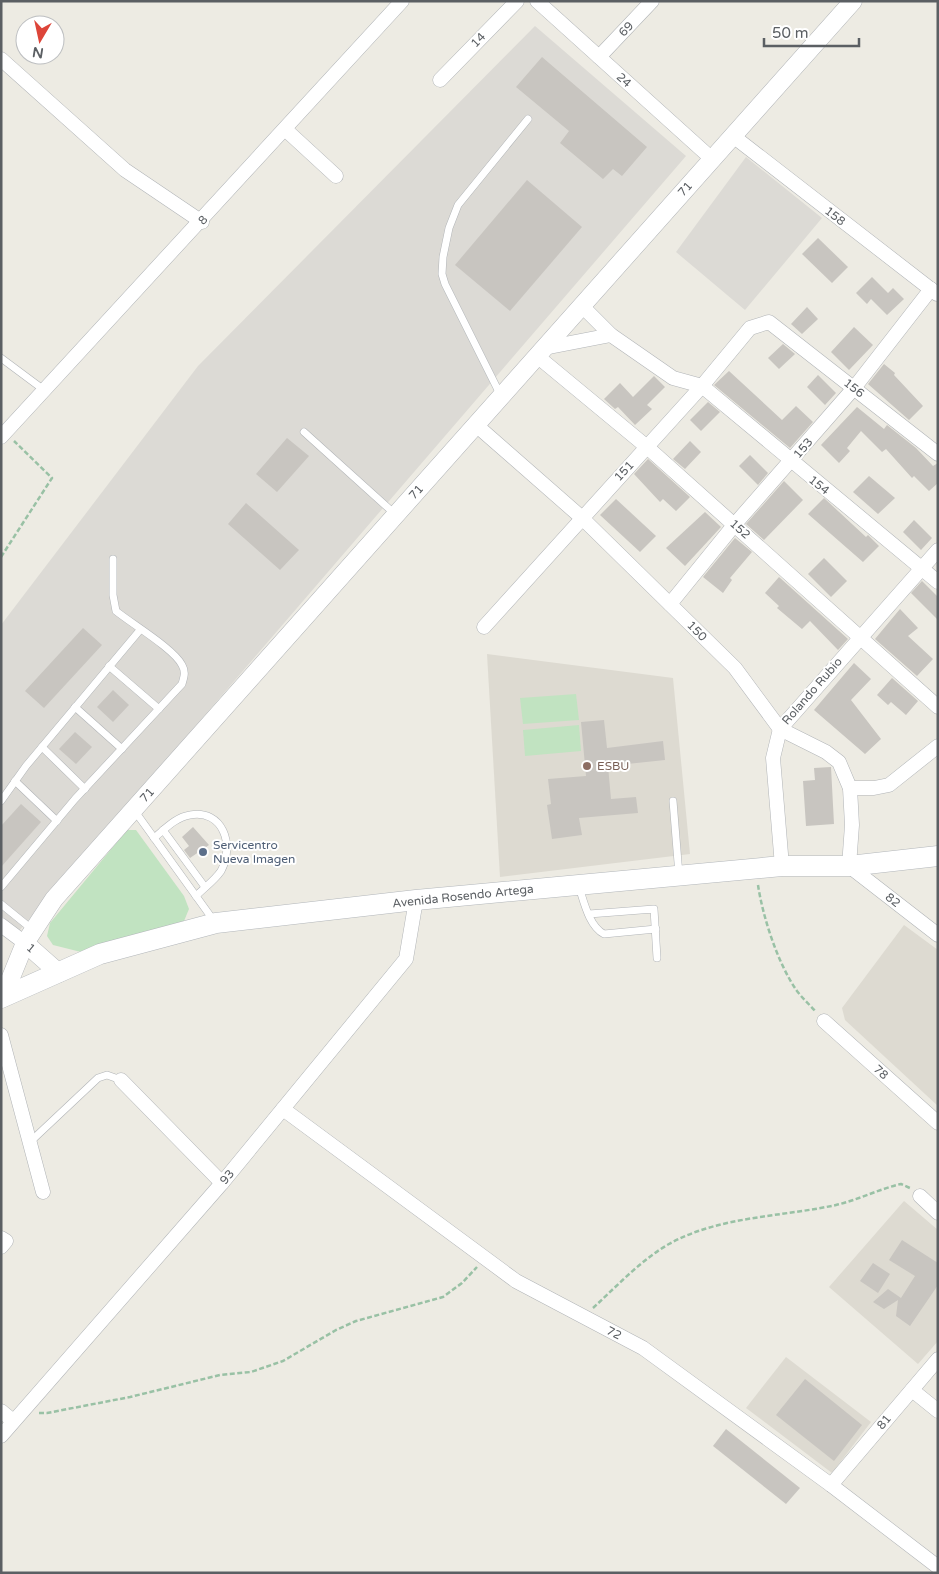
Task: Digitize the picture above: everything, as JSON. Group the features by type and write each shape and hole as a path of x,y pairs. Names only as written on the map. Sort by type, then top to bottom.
{"main road":[{"name":"Avenida Rosendo Artega","path":"2,998 100,954 216,923 416,900 756,868 849,866 938,856"}],"street":[{"name":"8","path":"3,435 202,222 402,1"},
{"name":"14","path":"440,80 517,1"},
{"name":"24","path":"537,1 712,159"},
{"name":"69","path":"599,58 652,1"},
{"name":"71","path":"2,998 29,937 54,899 853,1"},
{"path":"1,58 125,170 202,222"},
{"path":"286,130 336,176"},
{"name":"158","path":"732,136 934,292"},
{"name":"153","path":"670,604 735,524 791,462 934,292"},
{"path":"582,306 611,335 673,378 702,386"},
{"name":"156","path":"769,322 938,454"},
{"name":"151","path":"484,627 702,386 750,328 769,322"},
{"path":"541,352 611,335"},
{"name":"152","path":"541,352 938,707"},
{"name":"154","path":"702,386 791,462 938,582"},
{"name":"150","path":"476,424 581,518 735,668 780,729 826,752 839,762 850,788 852,825 849,866"},
{"name":"Rolando Rubio","path":"782,866 773,758 780,729 860,636 938,550"},
{"path":"850,788 874,788 889,785 938,746"},
{"name":"82","path":"849,866 938,935"},
{"name":"93","path":"1,1436 222,1183 406,958 416,900"},
{"name":"1","path":"1,925 29,937 59,973"},
{"name":"78","path":"824,1021 938,1123"},
{"path":"1,1034 43,1192"},
{"path":"121,1080 222,1183"},
{"name":"72","path":"283,1109 516,1281 643,1348 831,1485 938,1567"},
{"path":"920,1196 938,1213"},
{"name":"81","path":"831,1485 938,1360"},
{"path":"912,1390 938,1411"},
{"path":"1,1412 13,1421"}],"lane":[{"path":"501,396 445,284 442,274 443,258 449,228 458,205 528,119"},
{"path":"1,358 45,391"},
{"path":"304,432 396,515"},
{"path":"1,887 85,789 182,684 185,675 183,666 175,654 116,611 113,596 113,559"},
{"path":"1,801 42,747 140,630"},
{"path":"109,666 159,709"},
{"path":"75,707 122,750"},
{"path":"42,747 85,789"},
{"path":"15,781 57,821"},
{"path":"673,801 679,876"},
{"path":"134,810 216,923"},
{"path":"154,838 177,819 191,814 208,817 221,825 228,838 221,871 196,896"},
{"path":"163,830 205,887"},
{"path":"579,885 589,914 595,925 604,934 656,929"},
{"path":"1,904 29,937"},
{"path":"589,914 650,907 655,913 657,958"},
{"path":"30,1142 98,1078 108,1075 121,1080"}],"path":[{"path":"1,557 52,478 3,435"},
{"path":"756,868 762,912 783,964 797,991 824,1021"},
{"path":"582,1317 648,1259 670,1244 706,1229 746,1220 837,1205 901,1184 908,1186 920,1196"},
{"path":"25,1407 32,1411 47,1413 130,1397 220,1375 251,1372 283,1360 356,1321 442,1297 462,1283 484,1258"}],"shaded area":[{"path":"535,26 686,156 19,931 1,916 1,625 198,366"},
{"path":"746,157 822,218 745,310 676,252"},
{"name":"ESBU","path":"487,654 673,678 690,854 500,877"},
{"path":"904,925 938,950 938,1106 845,1020 842,1008"},
{"path":"904,1201 938,1230 938,1341 918,1364 829,1287"},
{"path":"786,1357 871,1422 832,1473 746,1408"}],"green space":[{"path":"576,694 579,720 523,724 520,698"},
{"path":"579,725 581,751 525,756 523,730"},
{"path":"127,830 136,830 184,896 189,909 184,921 81,952 53,945 47,936 50,923"}],"building":[{"path":"542,57 647,147 622,176 613,169 603,179 560,143 569,131 516,87"},
{"path":"527,180 582,227 510,311 455,265"},
{"path":"818,238 848,267 832,283 802,254"},
{"path":"872,277 888,293 893,288 904,299 887,315 871,299 867,304 856,293"},
{"path":"807,307 818,319 802,334 791,324"},
{"path":"854,327 873,345 849,370 831,352"},
{"path":"783,344 795,354 779,369 768,358"},
{"path":"884,364 895,373 894,375 923,406 909,420 868,384"},
{"path":"729,371 782,420 796,406 813,422 790,448 714,385"},
{"path":"818,375 836,393 825,405 807,387"},
{"path":"654,376 665,387 647,405 652,409 635,425 618,407 615,409 604,399 620,383 633,397"},
{"path":"708,402 720,412 701,431 690,420"},
{"path":"857,407 884,429 887,425 916,448 933,466 938,463 938,483 929,491 914,476 912,478 886,449 882,452 861,431 847,448 850,451 839,463 821,445"},
{"path":"287,438 309,456 277,492 256,474"},
{"path":"690,441 701,452 685,469 673,459"},
{"path":"750,455 768,473 758,485 739,466"},
{"path":"648,459 690,497 676,511 663,499 660,502 634,474"},
{"path":"869,476 895,498 878,514 853,492"},
{"path":"784,481 803,500 764,540 746,524"},
{"path":"824,498 866,537 868,535 879,546 863,562 808,514"},
{"path":"616,499 656,536 640,552 600,515"},
{"path":"246,503 299,550 280,570 228,524"},
{"path":"705,512 721,527 685,566 666,548"},
{"path":"914,520 932,538 921,550 903,532"},
{"path":"735,538 752,552 730,578 732,580 723,593 703,577"},
{"path":"824,558 847,581 831,597 808,574"},
{"path":"779,577 848,639 838,650 810,621 802,629 777,608 779,606 765,593"},
{"path":"922,581 938,597 938,620 911,593"},
{"path":"900,609 918,628 908,636 933,659 917,676 875,639"},
{"path":"83,628 102,645 44,708 25,691"},
{"path":"854,663 871,679 851,700 881,739 865,754 814,710"},
{"path":"892,678 918,701 906,715 891,702 888,705 877,695"},
{"path":"113,690 129,705 113,722 97,707"},
{"path":"604,720 607,748 663,741 665,760 608,766 611,799 636,797 638,813 579,818 582,835 552,839 547,805 551,804 548,779 586,776 581,722"},
{"path":"75,732 92,747 76,764 59,749"},
{"path":"831,767 834,824 806,826 803,781 815,780 814,768"},
{"path":"21,804 41,822 1,867 1,826"},
{"path":"193,827 209,845 190,858 184,850 189,846 182,837"},
{"path":"902,1240 938,1263 938,1285 910,1326 896,1316 898,1300 884,1309 873,1302 888,1289 901,1298 915,1276 889,1260"},
{"path":"873,1263 890,1274 878,1293 860,1281"},
{"path":"805,1379 862,1425 834,1461 776,1415"},
{"path":"726,1429 800,1488 786,1504 713,1446"}],"place":[{"name":"ESBU","path":"587,766"},
{"name":"Servicentro Nueva Imagen","path":"203,852"}]}
